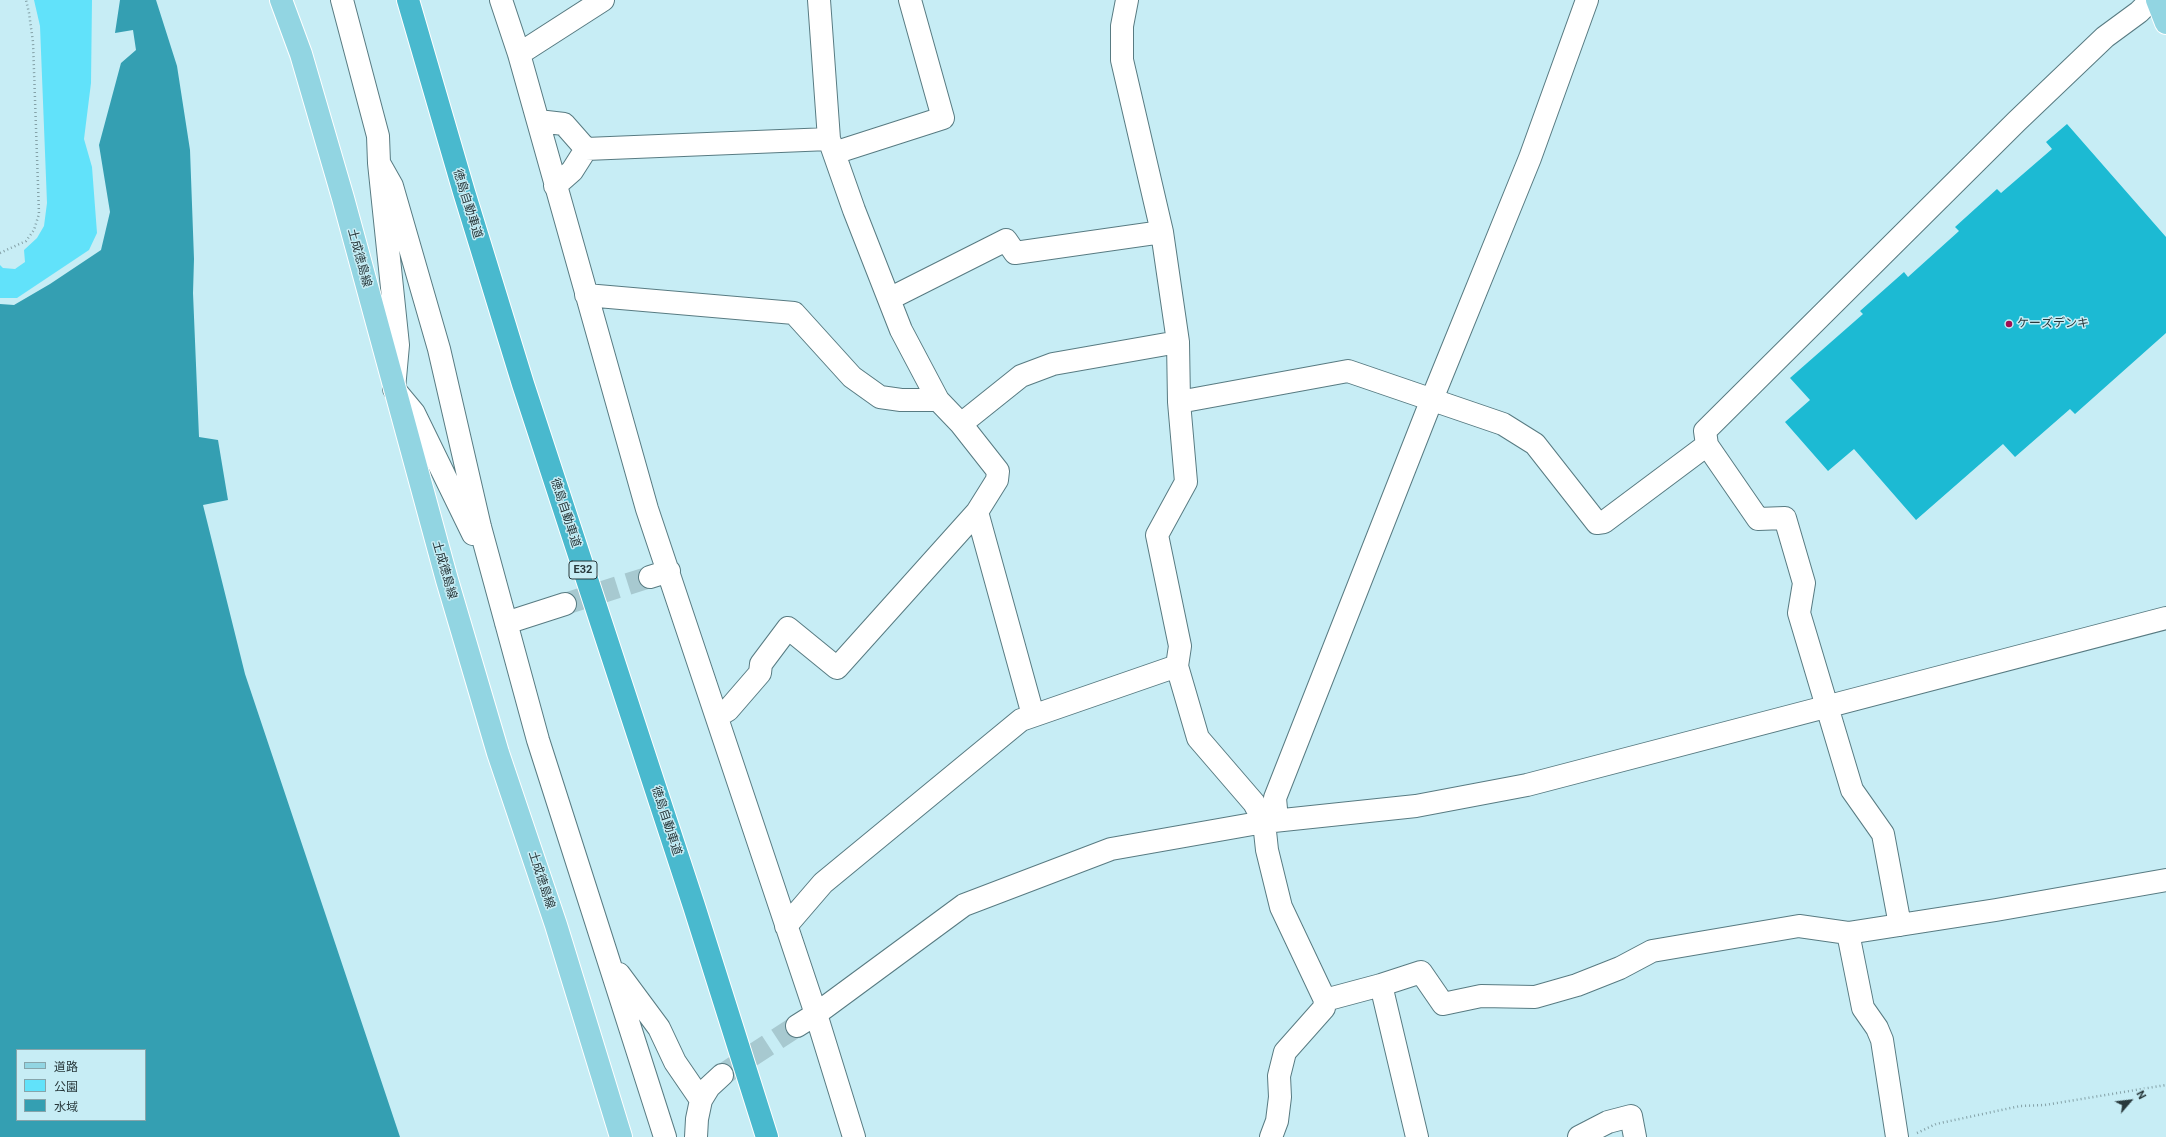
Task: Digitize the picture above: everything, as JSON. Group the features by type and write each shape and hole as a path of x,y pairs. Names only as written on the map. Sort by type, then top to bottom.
{"highway":[{"name":"徳島自動車道","path":"408,0 464,192 523,384 694,906 767,1137"}],"main road":[{"name":"土成徳島線","path":"281,0 301,54 447,580 496,746 556,925 621,1137"},
{"path":"2157,0 2166,23"}],"street":[{"path":"327,0 335,19 358,61"},
{"path":"342,0 378,136 379,163 398,345 394,389 414,413 474,536 488,555"},
{"path":"501,0 538,121 555,186 647,509 659,574 718,716 816,1014 854,1137"},
{"path":"718,716 728,710 760,673 761,664 788,628 836,668 976,512 997,480 998,471 960,424 938,400 901,330 854,210 832,146 820,0"},
{"path":"538,121 564,124 586,149 832,146 943,118 910,0"},
{"path":"1127,0 1122,26 1122,60 1162,232 1178,342 1179,402 1186,482 1157,535 1180,646 1178,666 1198,738 1270,821"},
{"path":"1271,1137 1277,1121 1280,1097 1279,1076 1285,1052 1324,1008 1325,1000 1281,907 1267,850 1274,798 1432,399 1530,158 1587,0"},
{"path":"1900,925 1882,834 1852,790 1800,613 1804,583 1785,518 1758,519 1707,445 1705,431 2017,121 2105,37 2139,12 2151,0"},
{"path":"518,54 589,4"},
{"path":"555,186 572,171 586,149"},
{"path":"379,163 392,186 440,349 488,555 538,740 665,1137"},
{"path":"889,300 1006,240 1014,253 1162,232"},
{"path":"586,295 794,314 852,377 880,397 900,400 938,400"},
{"path":"960,424 1021,376 1053,364 1178,342"},
{"path":"1179,402 1348,371 1503,424 1535,444 1597,523 1604,522 1707,445"},
{"path":"976,512 1033,716"},
{"path":"506,623 565,604"},
{"path":"797,1026 816,1014 964,905 1111,849 1270,821 1416,806 1473,796 1567,775 1828,708 2166,618"},
{"path":"786,926 823,883 1021,720 1178,666"},
{"path":"1325,1000 1421,972 1443,1004 1481,996 1535,997 1577,985 1606,974 1652,951 1799,926 1848,933 2166,880"},
{"path":"1848,933 1863,1008 1877,1028 1882,1040 1906,1135"},
{"path":"608,958 659,1028 675,1062 701,1100"},
{"path":"1380,985 1417,1137"},
{"path":"696,1137 697,1119 701,1100 710,1087 722,1075"},
{"path":"1579,1137 1608,1122 1631,1116 1635,1137"}],"path":[{"path":"0,253 26,241 34,230 39,214 33,42 30,13 26,0"},
{"path":"1906,1135 1936,1124 2020,1106 2046,1105 2166,1085"}],"green space":[{"path":"34,0 92,0 91,83 84,139 92,167 97,233 89,250 17,298 0,298 0,265 3,268 15,269 25,262 24,250 37,238 44,226 47,203 40,26"}],"water":[{"path":"120,0 156,0 177,66 190,150 194,259 193,293 199,437 218,440 228,500 203,505 245,674 400,1137 0,1137 0,304 14,305 50,284 101,250 110,212 99,145 121,63 136,50 133,30 115,33"}],"building":[{"name":"ケーズデンキ","path":"2067,124 2166,237 2166,333 2075,414 2070,409 2015,457 2003,444 1916,520 1854,449 1828,471 1785,422 1810,400 1790,378 1863,314 1860,311 1904,272 1908,277 1959,231 1955,227 1997,189 2001,193 2052,149 2046,142"}],"tunnel":[{"path":"565,604 650,577"},
{"path":"722,1075 797,1026"}],"place":[{"name":"ケーズデンキ","path":"2009,324"}]}
